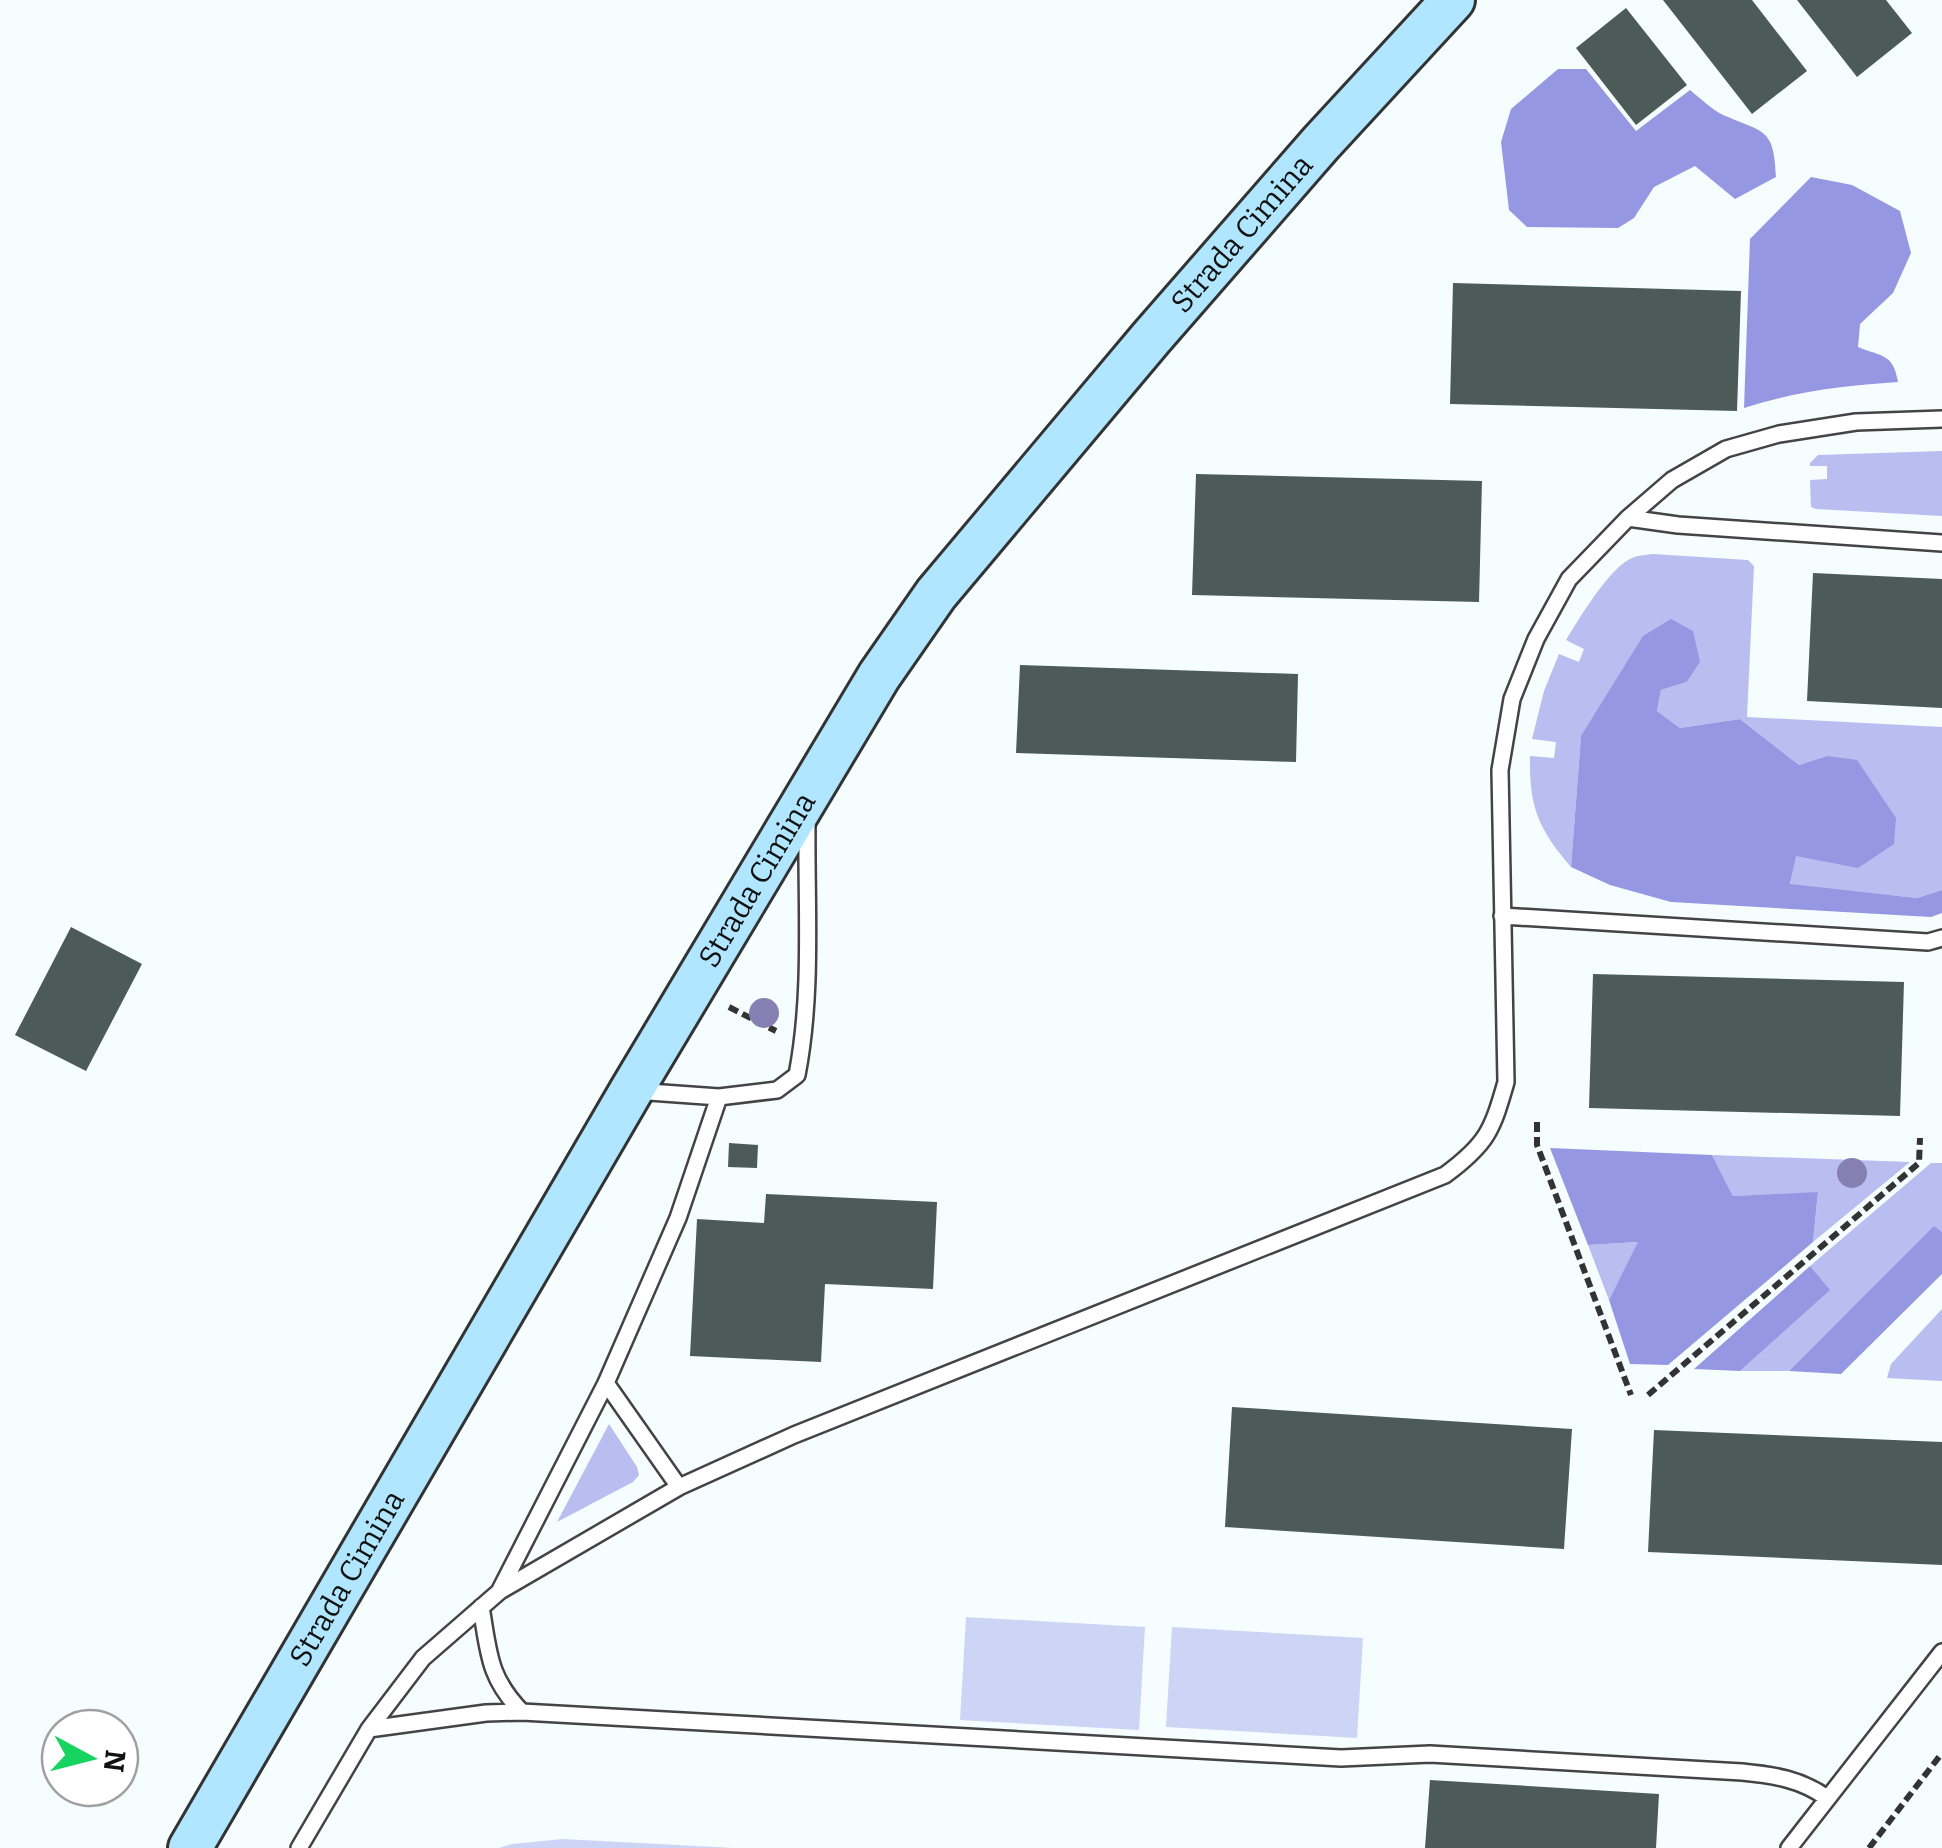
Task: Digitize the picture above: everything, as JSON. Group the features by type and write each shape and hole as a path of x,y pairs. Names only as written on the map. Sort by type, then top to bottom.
{"main road":[{"name":"Strada Cimina","path":"190,1848 631,1091 879,676 936,594 1190,293 1452,0"}],"lane":[{"path":"299,1848 369,1729 423,1658 500,1591 680,1487 794,1435 1445,1175 1476,1152 1496,1120 1506,1082 1500,770 1512,699 1536,640 1568,579 1672,480 1726,449 1779,434 1856,422 1942,419"},
{"path":"1628,518 1678,525 1942,543"},
{"path":"631,1091 719,1096 777,1090 797,1075 803,1045 807,798"},
{"path":"1502,916 1928,942 1942,938"},
{"path":"500,1591 606,1383 678,1218 719,1096"},
{"path":"606,1383 680,1487"},
{"path":"481,1608 493,1674 506,1696 522,1712"},
{"path":"1789,1848 1942,1652"},
{"path":"369,1729 522,1712 1341,1758 1430,1754 1779,1776 1812,1787 1828,1798"}],"path":[{"path":"692,988 803,1045"},
{"path":"1537,1122 1536,1145 1630,1395"},
{"path":"1648,1395 1919,1164 1920,1138"},
{"path":"1869,1848 1942,1753"}],"shaded area":[{"path":"1558,69 1586,69 1636,131 1690,90 1719,113 1764,134 1773,149 1776,177 1735,199 1695,166 1654,187 1634,218 1618,228 1527,227 1509,210 1501,142 1511,109"},
{"path":"1811,177 1852,185 1900,211 1911,253 1893,293 1860,324 1858,347 1889,361 1898,382 1820,390 1744,408 1750,239"},
{"path":"1942,451 1942,516 1811,507 1810,480 1827,479 1827,466 1810,466 1818,455"},
{"path":"1653,554 1748,560 1754,566 1747,717 1942,727 1942,890 1917,898 1790,885 1795,856 1827,756 1799,765 1740,719 1680,728 1657,711 1661,690 1687,682 1700,662 1581,736 1571,867 1543,828 1531,789 1530,756 1554,758 1556,742 1532,739 1544,691 1559,654 1579,662 1584,649 1566,640 1604,584 1630,559"},
{"path":"1671,619 1693,631 1700,662 1687,682 1661,690 1657,711 1680,728 1740,719 1799,765 1827,756 1857,760 1896,818 1894,844 1858,868 1796,856 1790,884 1917,898 1942,890 1942,913 1931,917 1671,902 1610,885 1571,867 1581,736 1643,636"},
{"path":"1550,1148 1712,1155 1733,1196 1818,1192 1813,1242 1668,1365 1630,1364 1609,1300 1638,1242 1588,1245"},
{"path":"1712,1155 1910,1162 1813,1242 1818,1193 1733,1196"},
{"path":"1931,1163 1942,1163 1942,1232 1934,1227 1789,1371 1740,1371 1829,1290 1810,1266"},
{"path":"1934,1226 1942,1232 1942,1274 1841,1374 1789,1371"},
{"path":"1639,1242 1609,1300 1588,1245"},
{"path":"1810,1266 1830,1290 1740,1371 1694,1369"},
{"path":"1942,1309 1942,1381 1887,1378 1891,1364"},
{"path":"609,1424 639,1475 633,1482 557,1522"},
{"path":"966,1617 1145,1627 1139,1730 960,1720"},
{"path":"1172,1627 1363,1638 1357,1738 1166,1727"},
{"path":"563,1839 734,1848 499,1848"}],"building":[{"path":"1663,0 1752,0 1807,71 1752,114"},
{"path":"1797,0 1886,0 1912,33 1857,77"},
{"path":"1626,8 1687,85 1636,125 1576,48"},
{"path":"1453,283 1741,291 1737,411 1450,404"},
{"path":"1196,474 1482,481 1479,602 1192,595"},
{"path":"1813,573 1942,579 1942,708 1807,701"},
{"path":"1020,665 1298,674 1296,762 1016,753"},
{"path":"71,927 142,964 86,1071 15,1035"},
{"path":"1593,974 1904,982 1900,1116 1589,1108"},
{"path":"729,1143 758,1145 757,1168 728,1167"},
{"path":"766,1194 937,1202 933,1289 825,1284 821,1362 690,1356 697,1219 764,1223"},
{"path":"1232,1407 1572,1429 1564,1549 1225,1527"},
{"path":"1654,1430 1942,1442 1942,1565 1648,1552"},
{"path":"1430,1780 1659,1794 1656,1848 1425,1848"}]}
